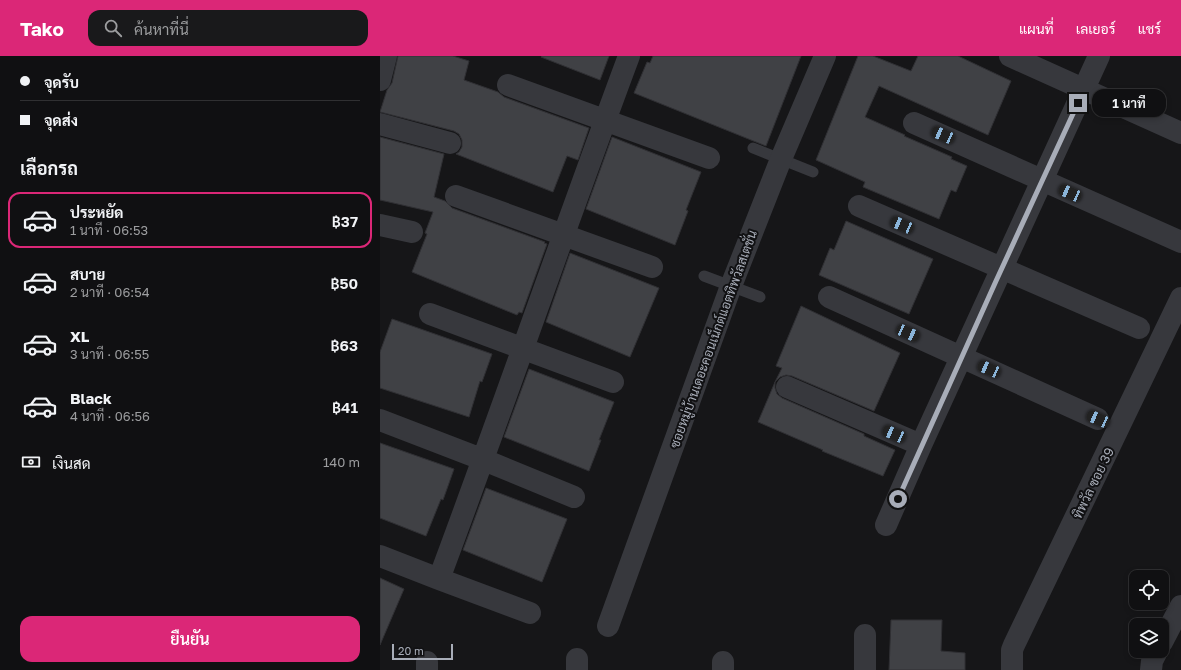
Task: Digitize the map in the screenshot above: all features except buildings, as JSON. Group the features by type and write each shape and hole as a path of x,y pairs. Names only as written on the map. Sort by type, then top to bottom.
{"street":[{"path":"380,80 386,56"},
{"path":"439,579 484,460 523,347 629,56"},
{"name":"ซอยหมู่บ้านเดอะคอนเน็กต์แอตทิพวัลสเตชั่น","path":"608,626 730,286 781,159 825,56"},
{"path":"1010,56 1181,133"},
{"path":"886,525 961,357 1100,56"},
{"path":"508,85 709,158"},
{"path":"914,123 1181,242"},
{"path":"380,124 450,143"},
{"path":"456,196 652,267"},
{"path":"859,206 1139,328"},
{"path":"380,225 412,232"},
{"path":"829,297 1098,419"},
{"name":"ทิพวัล ซอย 39","path":"1012,670 1012,650 1181,298"},
{"path":"430,314 523,347 613,382"},
{"path":"787,387 921,445"},
{"path":"380,420 574,497"},
{"path":"380,556 530,613"},
{"path":"1169,629 1181,606"},
{"path":"864,635 864,670"},
{"path":"1151,670 1154,658"}],"lane":[{"path":"753,148 814,172"},
{"path":"704,276 760,297"}],"route":[{"path":"898,499 921,445 1078,103"}]}
